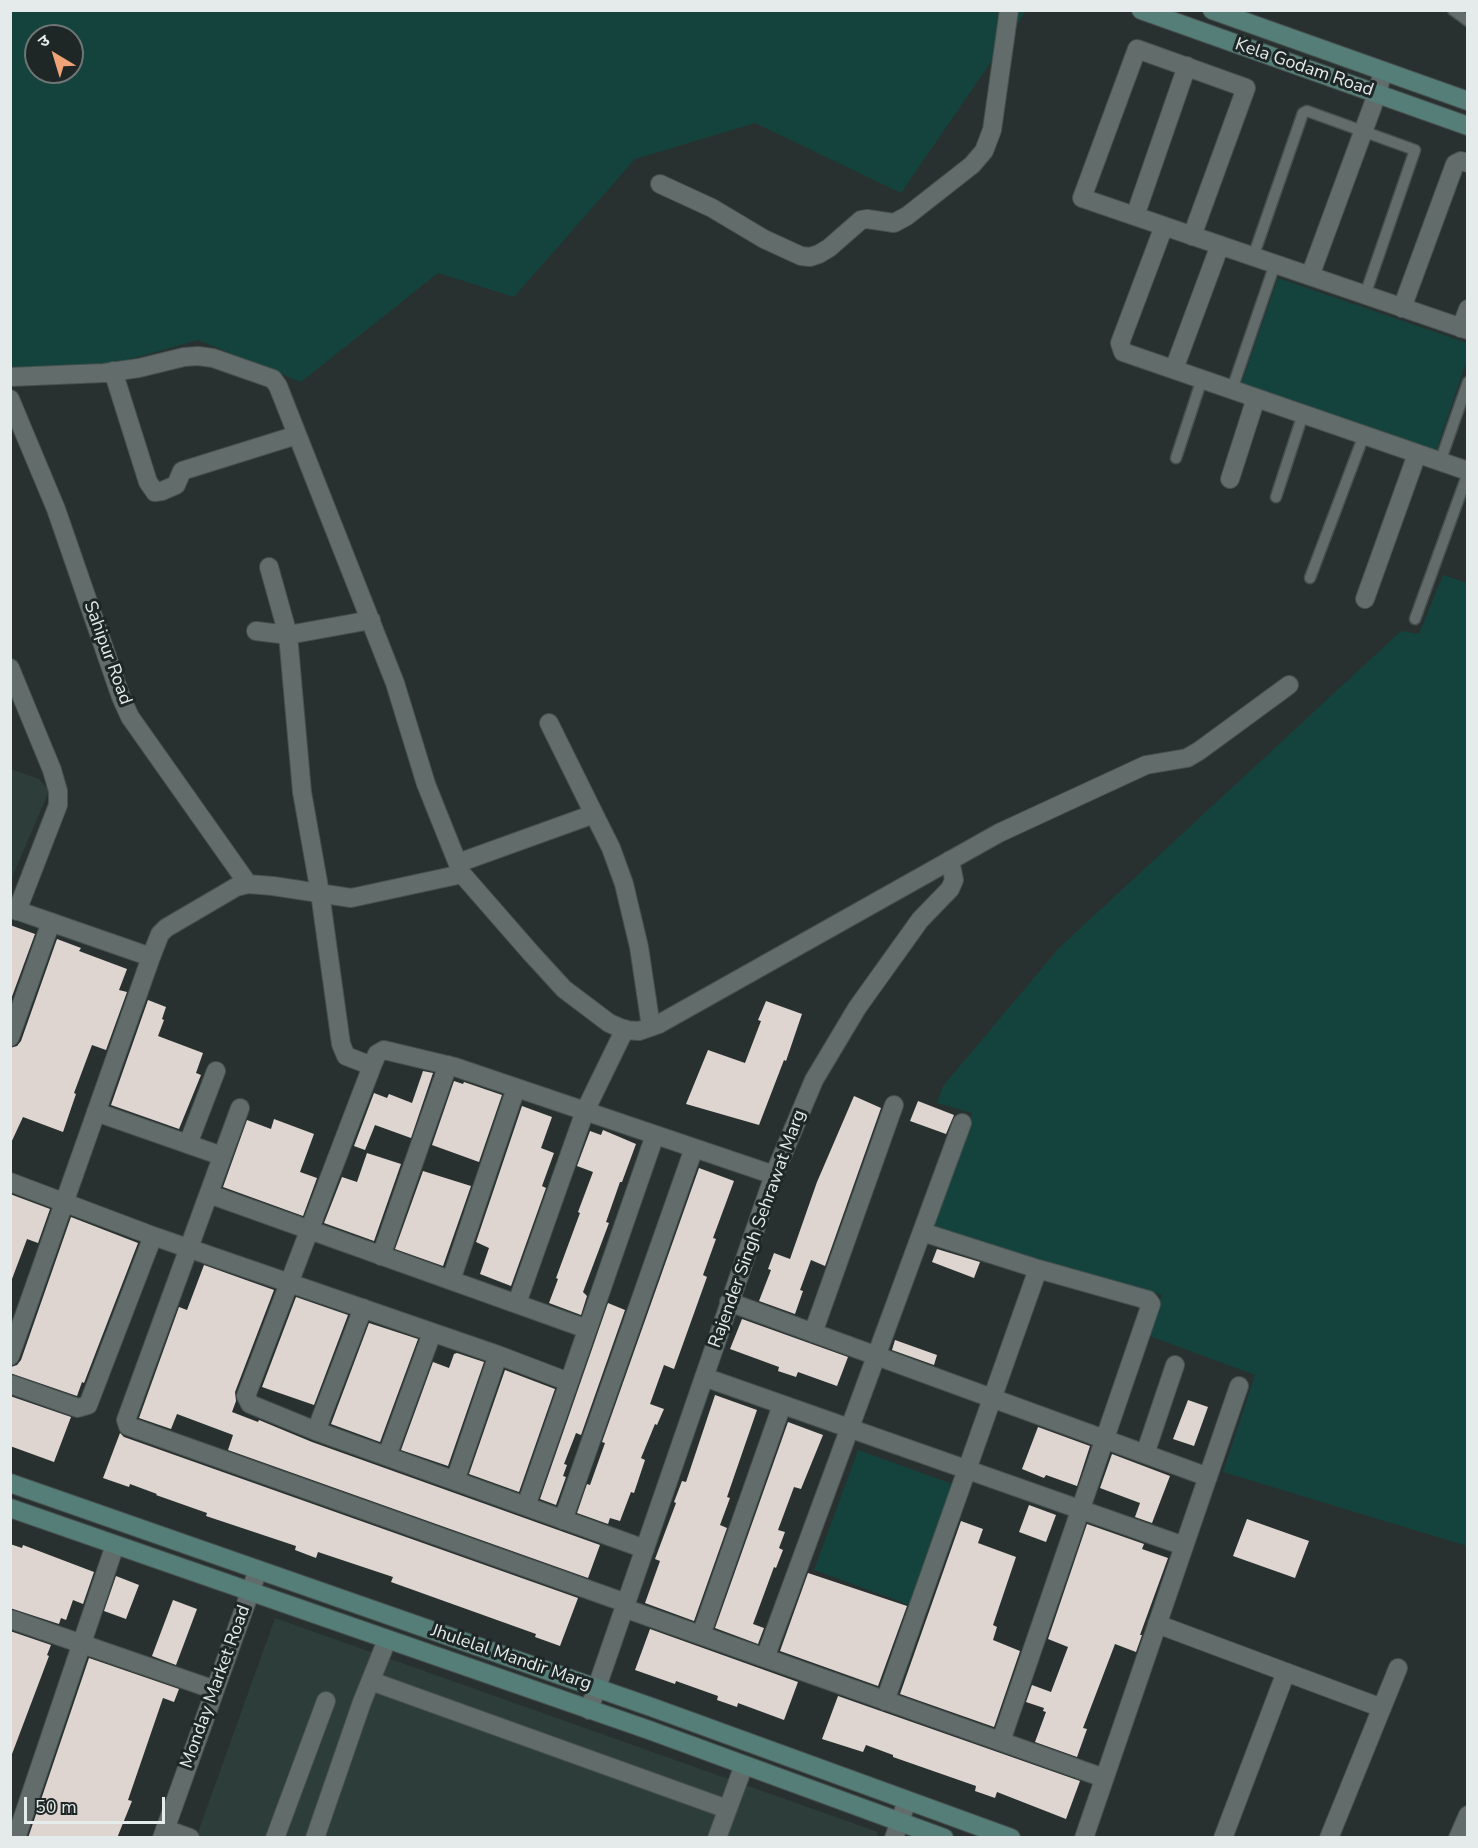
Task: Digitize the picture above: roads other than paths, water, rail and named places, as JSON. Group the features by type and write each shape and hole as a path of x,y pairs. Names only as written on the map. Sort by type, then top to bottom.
{"street":[{"path":"660,184 712,208 764,239 801,256 810,257 829,248 861,220 894,223 901,220 972,165 984,150 992,130 1009,10"},
{"name":"Kela Godam Road","path":"1141,10 1467,126"},
{"name":"Kela Godam Road","path":"1212,10 1467,101"},
{"path":"1192,236 1246,89 1244,86 1138,48 1135,50 1083,199 1464,329 1467,309"},
{"path":"1135,216 1187,66"},
{"path":"1310,276 1377,94 1383,71"},
{"path":"1402,308 1455,164 1461,160 1467,163"},
{"path":"1164,226 1120,343 1123,352 1467,472"},
{"path":"1174,369 1220,245"},
{"path":"10,377 112,371 198,356 213,358 273,379 278,386 395,683 426,784 460,869 531,953 564,988 609,1023 625,1029 639,1031 659,1024 999,833 1146,765 1187,758 1289,685"},
{"path":"112,371 148,482 155,492 176,485 182,471 297,435"},
{"path":"1230,479 1256,398"},
{"name":"Sahipur Road","path":"10,399 56,509 130,717 248,884"},
{"path":"1365,599 1417,454"},
{"path":"269,567 288,635 302,792 320,893 341,1044 346,1056 372,1066"},
{"path":"256,631 288,635 370,620"},
{"path":"10,668 52,770 58,791 57,805 14,909 151,957"},
{"path":"549,723 611,848 624,884 639,946 651,1027"},
{"path":"10,1356 151,957 160,934 166,928 236,887 248,884 351,898 460,869 594,814"},
{"name":"Rajender Singh Sehrawat Marg","path":"589,1710 774,1174 814,1080 857,1008 920,920 950,889 954,880 950,860"},
{"path":"10,1037 51,922"},
{"path":"517,1303 585,1111 625,1029"},
{"path":"645,1549 316,1431 250,1404 247,1399 377,1054 388,1050 448,1065 774,1174"},
{"path":"381,1256 448,1065"},
{"path":"188,1144 216,1071"},
{"path":"451,1280 516,1088"},
{"path":"813,1333 894,1105"},
{"path":"240,1108 126,1420 129,1426 701,1635 1104,1778"},
{"path":"96,1112 222,1156"},
{"path":"765,1658 962,1123"},
{"path":"526,1506 655,1135"},
{"path":"563,1520 694,1148"},
{"path":"10,1182 153,1236 498,1355 569,1382"},
{"path":"209,1194 587,1329"},
{"path":"922,1232 1038,1269 1148,1300 1151,1304 1001,1741"},
{"path":"10,1384 78,1408 88,1405 153,1236"},
{"path":"885,1701 1038,1269"},
{"path":"729,1302 1208,1477"},
{"path":"316,1431 363,1308"},
{"path":"387,1456 432,1333"},
{"path":"455,1480 498,1355"},
{"path":"1145,1454 1175,1365"},
{"path":"704,1377 1184,1546"},
{"path":"1084,1838 1239,1386"},
{"path":"701,1635 782,1405"},
{"name":"Jhulelal Mandir Marg","path":"10,1483 597,1688 1011,1838"},
{"name":"Jhulelal Mandir Marg","path":"10,1508 744,1765 897,1829 944,1838"},
{"path":"16,1838 116,1545"},
{"name":"Monday Market Road","path":"164,1833 258,1570"},
{"path":"10,1619 215,1690"},
{"path":"1157,1624 1382,1708"},
{"path":"315,1838 387,1640"},
{"path":"1329,1838 1398,1668"},
{"path":"1223,1838 1286,1672"},
{"path":"371,1681 727,1809"},
{"path":"275,1838 326,1701"},
{"path":"717,1838 744,1765"},
{"path":"897,1829 907,1801"},
{"path":"1458,1838 1467,1815"},
{"path":"164,1833 190,1838"}],"lane":[{"path":"1453,10 1467,21"},
{"path":"1253,257 1304,112 1363,131 1415,150 1365,295"},
{"path":"1232,389 1275,264"},
{"path":"1176,458 1202,378"},
{"path":"1440,462 1467,382"},
{"path":"1276,496 1303,414"},
{"path":"1311,578 1364,435"},
{"path":"1415,619 1467,472"}]}
